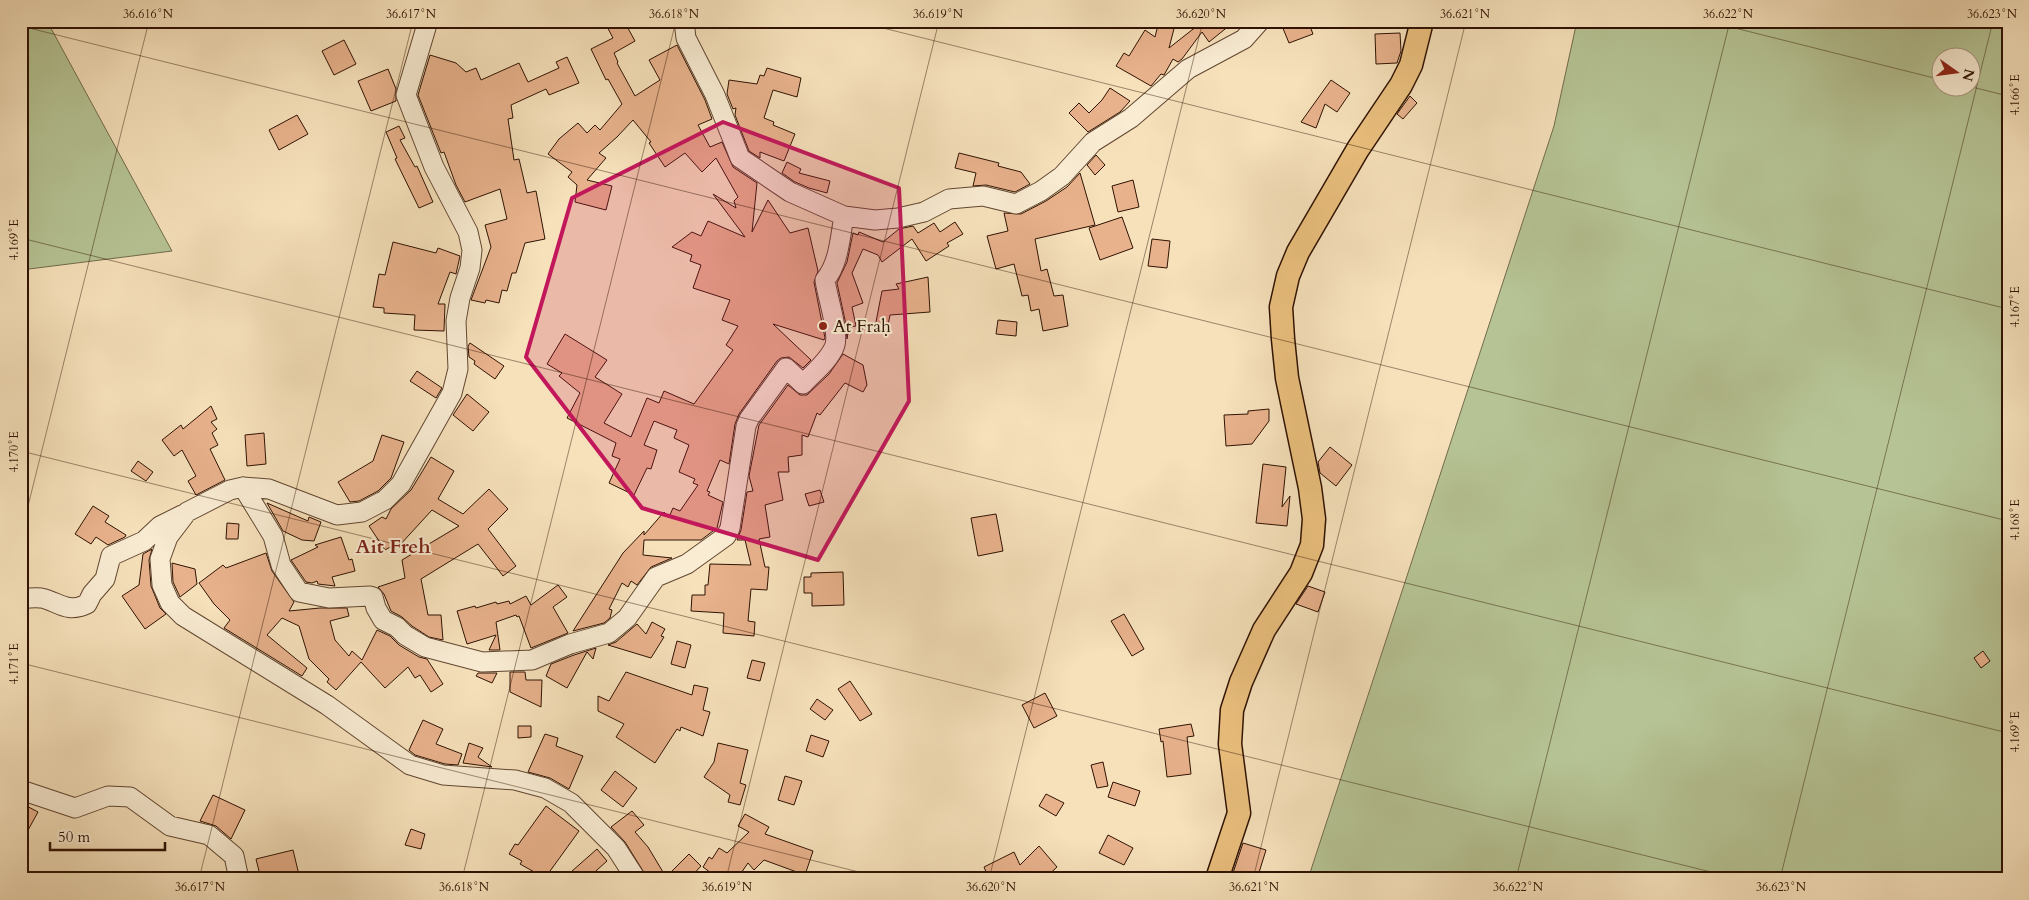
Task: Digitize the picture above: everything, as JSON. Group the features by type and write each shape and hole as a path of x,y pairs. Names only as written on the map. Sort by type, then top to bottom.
{"main road":[{"path":"1217,879 1239,813 1230,744 1232,710 1241,682 1264,630 1301,573 1312,545 1314,519 1311,496 1287,378 1283,339 1281,307 1288,276 1298,252 1358,149 1401,85 1411,65 1422,21"}],"street":[{"path":"21,599 44,598 62,607 87,604 105,579 111,556 144,541 160,526 230,490 243,487 269,489 338,514 362,512 385,500 401,484 452,393 458,369 456,321 460,298 470,268 472,250 468,232 434,168 406,96 428,21"},
{"path":"684,21 686,38 716,96 740,158 790,192 844,216 875,220 898,218 924,212 949,199 957,198 983,196 1016,204 1041,191 1062,176 1093,142 1131,118 1188,69 1244,39 1260,21"},
{"path":"243,487 273,536 281,565 299,592 329,598 374,597 376,608 383,620 396,626 405,635 425,647 482,662 532,660 570,644 609,633 627,618 656,577 687,564 726,536 730,528 746,426 749,419 786,368 803,384 825,360 835,345 835,328 825,280 832,271 844,216"},
{"path":"187,512 168,537 160,559 162,585 170,603 182,616 327,705 410,765 443,775 515,780 545,788 571,803 616,848 636,879"},
{"path":"21,790 75,808 108,796 130,797 170,826 208,835 234,856 240,879"}],"highlighted area":[{"path":"723,122 899,188 909,401 818,560 642,508 526,357 572,198"}],"green space":[{"path":"21,21 47,21 172,251 21,270"},
{"path":"1577,21 2008,21 2008,879 1308,879 1554,126"}],"building":[{"path":"604,21 624,21 635,41 614,53 617,63 635,96 660,80 649,60 677,45 705,100 712,119 698,125 710,147 722,142 733,167 757,183 752,232 768,200 790,233 808,228 818,271 814,282 825,338 824,340 773,324 811,360 803,368 789,357 781,358 777,361 739,414 735,424 729,464 720,460 707,491 710,492 708,495 723,502 717,528 701,540 644,540 643,555 672,558 651,567 637,585 631,581 628,587 622,583 609,609 612,610 610,618 604,623 573,631 623,553 644,531 644,535 664,512 669,517 673,508 680,511 698,485 693,483 695,479 679,472 689,445 674,438 677,430 654,421 644,445 657,450 651,469 647,468 634,495 609,483 620,459 612,456 616,443 567,418 580,393 559,376 562,373 547,364 565,334 607,360 595,377 622,394 604,423 631,437 647,398 659,403 664,391 694,404 733,350 726,345 738,326 722,320 730,300 693,288 701,265 690,261 692,255 672,247 692,232 701,236 708,221 745,237 713,194 736,208 734,201 738,197 716,158 702,172 685,153 665,167 649,143 651,142 633,120 599,153 606,158 587,180 612,186 606,210 575,202 577,185 568,177 572,172 548,154 559,139 578,123 587,133 595,125 600,130 622,104 608,79 606,80 591,49 613,38"},
{"path":"1159,21 1176,21 1169,48 1197,26 1194,21 1235,21 1209,42 1202,32 1182,59 1178,62 1173,59 1164,75 1161,74 1151,86 1116,66 1124,53 1129,56 1145,30 1155,37"},
{"path":"1280,21 1308,21 1313,34 1289,43"},
{"path":"1400,33 1401,51 1397,63 1376,64 1375,34"},
{"path":"344,40 356,64 334,75 322,51"},
{"path":"430,55 456,63 466,72 476,68 481,80 519,63 528,82 559,68 556,62 567,57 579,83 549,95 546,89 511,105 513,118 508,119 514,160 519,159 527,193 536,191 545,239 525,243 516,273 512,273 507,291 502,290 499,303 486,300 485,303 471,300 491,247 485,225 507,219 500,189 465,202 456,185 444,152 441,153 418,95"},
{"path":"767,68 801,78 797,97 773,90 764,118 774,122 773,125 795,134 784,161 760,152 760,158 749,151 735,115 736,108 733,109 727,94 729,80 757,84 760,75 764,76"},
{"path":"388,69 396,89 396,101 371,111 358,81"},
{"path":"1331,80 1350,93 1337,112 1325,104 1316,128 1301,122"},
{"path":"1110,88 1130,101 1120,112 1088,132 1069,113 1079,103 1089,113 1102,100"},
{"path":"1410,96 1417,103 1403,119 1397,114"},
{"path":"297,115 308,134 279,150 269,130"},
{"path":"399,126 405,138 400,140 415,167 417,166 433,202 419,208 395,159 397,158 386,132"},
{"path":"959,153 999,163 998,166 1021,172 1030,184 1015,192 986,185 973,186 976,173 955,168"},
{"path":"1096,155 1105,165 1095,175 1087,165"},
{"path":"787,162 801,169 799,173 830,181 827,193 795,182 782,173"},
{"path":"1080,173 1095,225 1035,239 1041,271 1047,269 1054,296 1063,295 1068,326 1043,331 1039,309 1031,311 1028,295 1022,296 1014,264 996,269 987,236 1008,231 1004,213 1021,214 1046,201 1067,187"},
{"path":"1133,180 1139,207 1118,212 1112,186"},
{"path":"1122,217 1133,248 1100,260 1089,228"},
{"path":"955,222 963,234 947,243 949,246 926,261 912,239 882,262 878,255 863,249 852,273 863,303 852,307 856,326 849,327 847,339 837,283 847,262 853,233 858,235 859,232 883,242 899,229 913,226 918,233 934,223 940,232"},
{"path":"1152,239 1170,241 1167,268 1148,266"},
{"path":"393,242 436,253 438,248 460,256 456,274 450,272 438,304 445,304 444,331 414,330 415,315 384,313 384,308 373,307 379,274 385,275"},
{"path":"928,277 930,312 890,315 887,330 875,327 882,291 899,289 896,284"},
{"path":"998,320 1017,322 1016,336 996,334"},
{"path":"470,343 504,366 495,379 474,364 475,361 469,357 468,346"},
{"path":"843,354 863,365 867,385 863,392 845,383 820,415 817,413 808,437 802,435 802,455 788,457 789,472 778,472 783,500 765,505 770,537 759,539 765,567 769,567 767,590 751,589 748,621 755,622 754,636 723,633 724,613 691,611 692,595 705,595 705,585 708,585 710,564 751,565 745,540 737,540 741,530 747,492 753,491 749,476 759,425 788,385 800,395 807,395 829,374"},
{"path":"417,371 442,388 436,398 410,381"},
{"path":"467,394 489,412 473,431 453,415"},
{"path":"211,406 217,419 211,422 217,429 212,433 218,445 210,449 225,480 196,495 188,481 196,476 182,450 174,456 162,440 181,425 183,429"},
{"path":"1269,409 1269,421 1252,444 1226,446 1224,415 1248,414 1248,411"},
{"path":"264,433 266,464 247,466 245,435"},
{"path":"382,435 404,442 391,478 378,491 359,501 350,502 338,482 373,461"},
{"path":"1330,447 1352,465 1336,486 1320,473 1318,462"},
{"path":"431,457 454,471 438,499 463,514 489,489 508,509 488,529 516,566 503,576 478,544 421,579 428,615 441,615 443,640 429,637 391,611 384,594 378,587 405,578 402,560 459,526 432,510 399,546 399,542 385,550 369,526 382,517 386,519 391,509 411,490"},
{"path":"138,461 153,472 146,481 131,471"},
{"path":"1263,464 1286,467 1282,507 1290,496 1287,526 1256,523"},
{"path":"820,490 824,502 809,506 805,494"},
{"path":"267,503 308,521 309,517 321,522 314,541 302,540 283,531"},
{"path":"93,506 109,516 105,522 126,535 125,537 108,545 96,537 91,544 75,534"},
{"path":"996,514 1003,551 978,556 971,518"},
{"path":"227,523 239,524 238,539 226,539"},
{"path":"341,537 349,560 352,559 355,571 332,577 335,586 318,584 317,581 312,583 306,582 291,560 318,547 315,545"},
{"path":"152,549 149,560 151,586 160,608 166,614 145,629 122,596 139,585 143,554"},
{"path":"266,553 272,571 294,602 289,611 347,608 349,616 330,621 335,640 349,656 352,651 362,660 377,630 390,636 399,645 419,657 427,659 443,684 431,692 420,675 415,678 408,667 385,688 361,662 336,690 327,682 329,679 309,659 299,626 282,618 267,635 307,668 302,676 224,628 230,620 214,604 199,583 223,565 226,568"},
{"path":"172,563 195,569 197,584 180,597 173,582"},
{"path":"843,572 844,605 812,606 812,593 804,593 804,577 811,577 811,573"},
{"path":"558,585 567,597 553,607 568,633 531,648 519,616 517,617 516,615 496,622 500,650 489,650 496,635 467,644 457,611 496,602 497,604 509,601 510,604 526,596 531,605"},
{"path":"1308,586 1325,592 1318,612 1296,604"},
{"path":"1124,614 1144,649 1132,656 1111,621"},
{"path":"652,622 665,629 661,636 664,637 651,658 608,645 616,642 637,624 646,634"},
{"path":"677,641 691,645 685,668 671,664"},
{"path":"596,648 593,659 587,652 567,688 546,676 551,664"},
{"path":"1983,651 1990,661 1981,668 1974,658"},
{"path":"752,660 765,663 760,681 747,678"},
{"path":"510,672 525,672 526,680 542,680 541,707 510,692"},
{"path":"626,672 692,695 694,685 708,688 703,710 710,712 703,736 681,727 680,731 677,729 655,763 616,737 624,724 598,711 598,696 609,701"},
{"path":"478,673 497,673 492,683 476,676"},
{"path":"850,681 872,714 860,721 838,689"},
{"path":"1045,693 1057,716 1034,728 1022,705"},
{"path":"817,699 833,710 825,720 810,709"},
{"path":"423,720 443,729 436,744 462,754 458,765 445,764 415,755 409,750"},
{"path":"1191,724 1194,736 1187,737 1191,774 1167,777 1163,741 1161,742 1159,729"},
{"path":"518,726 531,726 531,737 518,738"},
{"path":"545,734 558,738 556,746 583,756 569,789 550,778 528,772"},
{"path":"811,735 829,741 823,757 806,751"},
{"path":"469,743 483,748 478,757 492,767 463,763"},
{"path":"718,743 748,750 740,783 746,785 740,805 728,802 730,795 704,777 714,762"},
{"path":"1103,762 1108,786 1097,788 1091,765"},
{"path":"615,771 637,788 623,807 601,790"},
{"path":"785,776 802,781 794,805 778,800"},
{"path":"1113,782 1140,791 1135,806 1108,797"},
{"path":"1046,794 1064,803 1056,816 1039,806"},
{"path":"213,795 245,810 231,839 216,826 200,821"},
{"path":"21,803 38,812 21,843"},
{"path":"546,806 579,831 545,878 520,864 522,861 509,854 515,844 518,845"},
{"path":"632,811 644,825 635,832 648,847 666,877 689,854 701,866 689,879 648,879 625,842 611,827"},
{"path":"745,814 769,827 765,834 813,851 805,875 764,860 754,870 748,863 737,879 719,879 703,867 709,857 712,859 719,848 727,853 749,832 738,826"},
{"path":"411,829 425,834 421,849 405,845"},
{"path":"1108,835 1133,848 1124,865 1099,853"},
{"path":"1243,843 1266,850 1257,879 1231,879"},
{"path":"1039,846 1057,867 1044,879 989,879 984,867 1014,852 1020,865"},
{"path":"597,849 607,861 587,879 563,879"},
{"path":"293,850 300,879 261,879 256,859"}],"place":[{"name":"At Fraḥ","path":"823,326"}],"district":[{"name":"Ait Freh","path":"393,546"}]}
